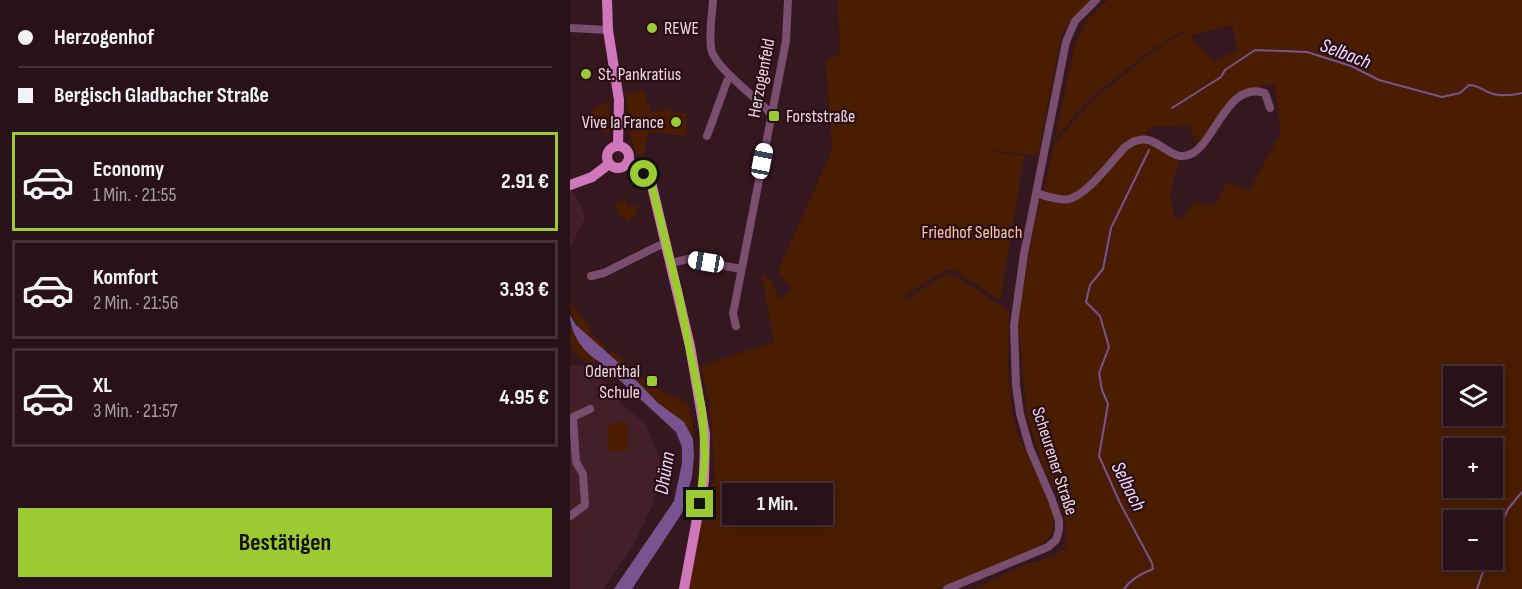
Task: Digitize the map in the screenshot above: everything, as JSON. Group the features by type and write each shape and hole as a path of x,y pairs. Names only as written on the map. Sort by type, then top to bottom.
{"main road":[{"path":"607,0 608,30 619,100 618,145"},
{"path":"618,145 627,151 628,161 650,182 690,346 705,434 704,481 684,589"},
{"path":"618,145 607,152 606,158 609,164 619,168 628,161"},
{"path":"570,185 592,177 609,164"}],"street":[{"path":"712,0 712,54 718,64 771,114"},
{"name":"Herzogenfeld","path":"736,326 733,314 786,41 788,0"},
{"name":"Scheurener Straße","path":"947,589 1048,547 1056,540 1059,530 1057,512 1026,438 1018,403 1014,312 1066,42 1075,21 1096,0"},
{"path":"570,28 608,30"},
{"path":"706,136 731,76"},
{"path":"1036,193 1062,200 1071,199 1083,192 1125,147 1132,141 1142,138 1151,140 1173,153 1185,155 1193,153 1228,108 1246,94 1258,91 1265,93 1270,108"},
{"path":"591,276 604,273 666,244"},
{"path":"671,263 688,259 741,269"},
{"path":"570,516 585,505 583,474 576,462 573,417 590,409"}],"shaded area":[{"path":"572,190 586,216 570,248 570,191"},
{"path":"570,315 576,325 620,364 658,403 684,422 693,439 692,477 682,513 632,589 614,589 674,501 682,463 682,447 676,432 583,348 572,329"},
{"path":"570,365 583,366 594,371 623,406 646,424 662,466 654,502 632,548 603,589 570,589"}],"green space":[{"name":"Friedhof Selbach","path":"838,0 1091,0 1071,20 1061,36 1038,155 973,149 1024,156 1000,300 955,270 946,270 902,296 907,300 946,273 960,279 1009,311 1009,376 1015,424 1050,506 1054,529 1050,537 1039,546 939,589 689,589 710,487 715,480 710,404 701,366 774,342 762,274 772,281 780,299 793,291 778,271 832,150 826,60 840,54"},
{"path":"1108,0 1522,0 1522,589 974,589 1022,566 1055,556 1066,547 1066,524 1057,494 1043,466 1027,415 1019,333 1021,298 1039,200 1070,201 1075,199 1132,145 1141,141 1150,141 1177,159 1180,158 1170,198 1175,218 1181,219 1195,202 1214,207 1227,182 1249,191 1281,133 1275,84 1261,86 1239,97 1230,105 1198,145 1189,125 1150,127 1145,135 1132,139 1124,145 1086,186 1067,195 1044,192 1054,144 1093,100 1155,50 1185,32 1184,30 1154,48 1089,99 1055,139 1075,44 1086,21","holes":["1232,25 1238,50 1214,62 1189,36"]},
{"path":"642,89 651,112 671,110 671,112 686,113 687,136 648,132 643,161 633,147 626,95"},
{"path":"607,103 610,104 610,134 602,132 603,127 593,124 595,114 590,113"},
{"path":"625,200 628,207 637,205 638,207 634,218 627,222 624,216 621,217 614,204"},
{"path":"570,302 590,327 590,332 606,347 604,350 576,324"},
{"path":"570,328 591,357 596,360 593,363 581,358 574,351"},
{"path":"612,350 656,387 687,402 693,423 693,439 684,422 658,403 608,354"},
{"path":"627,422 629,450 609,451 607,424"}],"waterway":[{"name":"Selbach","path":"1172,108 1221,77 1225,70 1255,50 1307,52 1351,66 1379,80 1442,97 1460,93 1469,85 1477,86 1496,95 1522,93"},
{"name":"Selbach","path":"1124,589 1137,577 1153,569 1099,456 1108,404 1102,390 1099,373 1109,347 1100,316 1086,302 1090,285 1103,269 1111,228 1149,150"},
{"path":"1503,521 1508,509 1522,492"},
{"path":"1477,589 1484,570"}],"place":[{"name":"REWE","path":"652,28"},
{"name":"St. Pankratius","path":"586,74"},
{"name":"Forststraße","path":"774,116"},
{"name":"Vive la France","path":"676,122"},
{"name":"Odenthal Schule","path":"652,381"}],"route":[{"path":"644,174 652,186 679,296 702,410 705,455 700,504"}],"water label":[{"name":"Dhünn","path":"664,473"}]}
